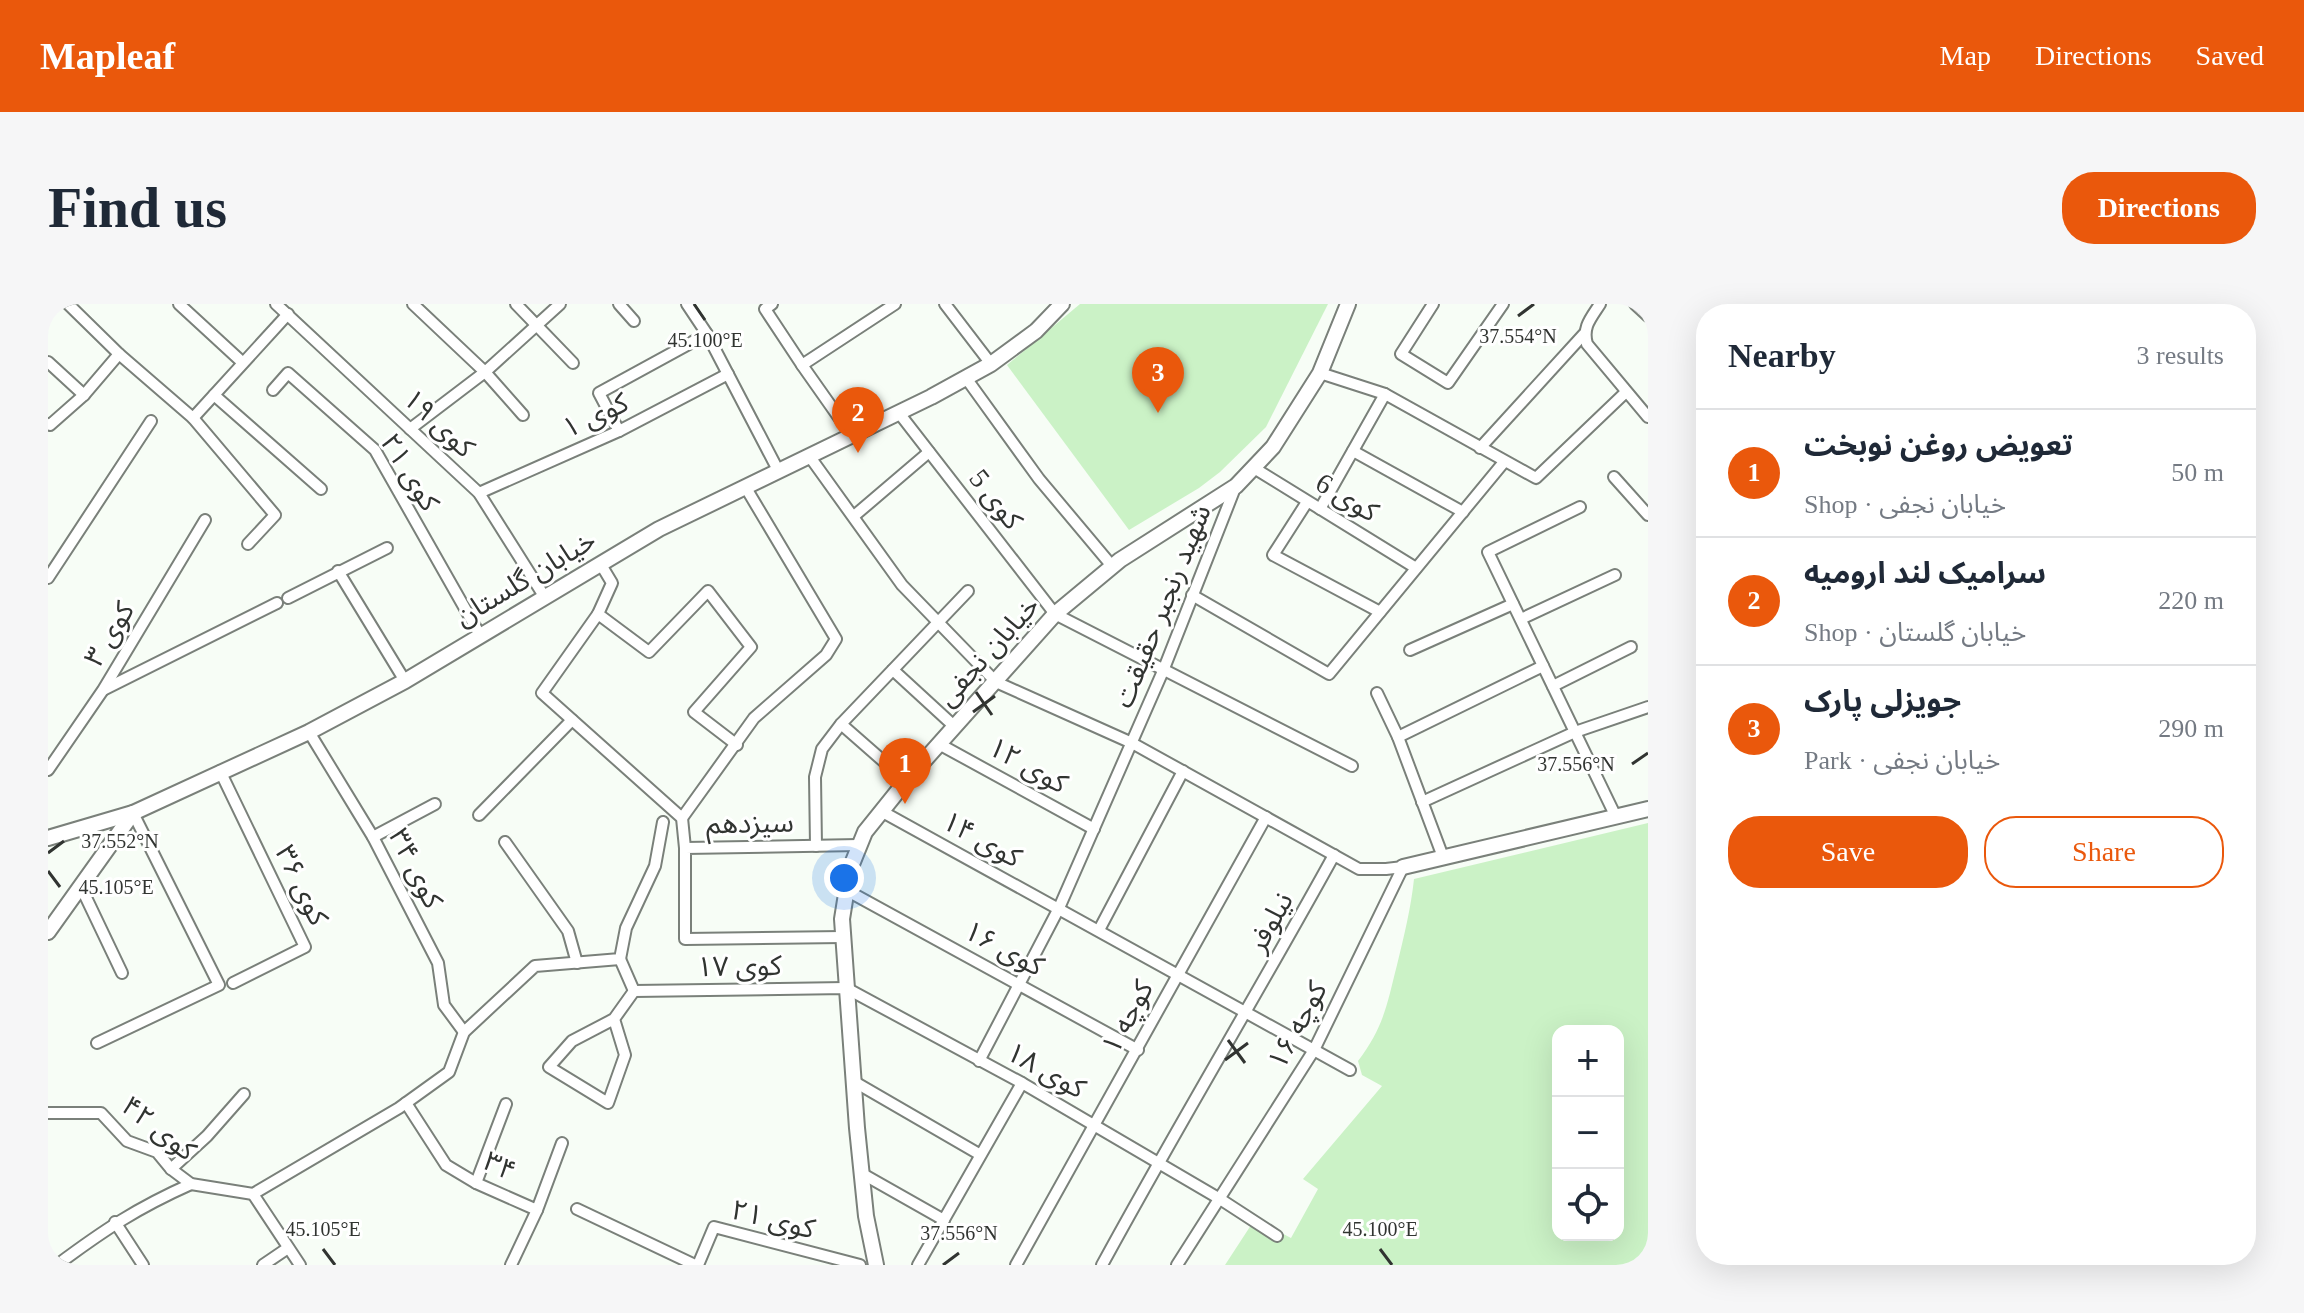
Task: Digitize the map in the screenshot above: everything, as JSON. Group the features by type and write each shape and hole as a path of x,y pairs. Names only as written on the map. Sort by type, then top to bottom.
{"street":[{"path":"68,304 119,354 193,418 275,515 248,544"},
{"path":"179,304 242,362"},
{"name":"کوی ۱۹","path":"276,304 479,493 544,596"},
{"path":"413,304 485,372 523,415"},
{"path":"516,304 573,363"},
{"path":"410,429 485,372 560,304"},
{"path":"619,304 634,321"},
{"path":"687,304 707,334 779,472"},
{"path":"772,304 765,309 852,436"},
{"path":"802,365 895,304"},
{"path":"945,304 991,364"},
{"name":"خیابان گلستان","path":"48,932 133,813 309,732 405,681 659,529 966,378 1036,331 1062,304"},
{"name":"خیابان نجفی","path":"876,1265 861,1173 842,919 850,869 865,832 906,781 1055,614 1112,566 1236,486 1254,468 1273,447 1320,373 1348,304"},
{"path":"1433,304 1401,354 1448,383 1503,304"},
{"path":"1480,448 1584,334 1600,304"},
{"path":"1635,304 1648,316"},
{"path":"193,418 288,314"},
{"path":"619,431 599,393 707,334"},
{"path":"1584,334 1595,357 1648,417"},
{"path":"48,424 84,395 119,354"},
{"path":"48,362 84,395"},
{"name":"کوی ۲۱","path":"273,390 288,373 375,450 480,635"},
{"path":"1320,373 1385,394 1536,478 1626,392"},
{"name":"کوی ۱","path":"479,493 619,431 728,374"},
{"path":"966,378 1039,479 1112,566"},
{"path":"1320,509 1385,394"},
{"path":"214,395 321,489"},
{"name":"کوی 5","path":"899,413 1055,614"},
{"path":"48,578 151,421"},
{"path":"1353,451 1463,512"},
{"path":"854,516 929,452"},
{"path":"810,457 902,585 996,682 1132,743 1359,869 1403,867 1648,809"},
{"path":"1192,595 1329,674 1504,462"},
{"name":"کوی 6","path":"1254,468 1416,568"},
{"path":"1614,477 1648,515"},
{"name":"شهید رنجبر حقیقت","path":"979,1061 1059,908 1163,671 1236,486"},
{"path":"682,818 754,718 826,655 836,639 746,488"},
{"path":"1307,502 1273,555 1380,612"},
{"path":"1580,507 1488,552 1616,817"},
{"name":"کوی ۳","path":"48,770 103,690 205,520"},
{"path":"103,690 387,548"},
{"path":"600,563 612,583 598,614 542,693 682,818 685,848"},
{"path":"338,571 405,681"},
{"path":"1521,619 1615,575"},
{"path":"598,614 649,652 708,591 751,647 694,712 737,745"},
{"path":"816,846 815,777 822,749 841,724 968,591"},
{"path":"1410,650 1513,604"},
{"path":"1055,614 1352,766"},
{"path":"1553,686 1631,647"},
{"path":"1398,737 1543,666"},
{"path":"893,670 954,726"},
{"path":"1377,693 1398,737 1443,857"},
{"path":"1422,802 1575,732 1648,707"},
{"path":"479,815 572,720"},
{"path":"841,724 906,781"},
{"name":"کوی ۳۴","path":"309,732 373,837 438,963 444,1005 464,1032"},
{"name":"کوی ۱۲","path":"939,744 1094,829"},
{"name":"کوی ۳۶","path":"220,771 305,947 233,983"},
{"path":"1099,930 1183,771"},
{"path":"373,837 435,804"},
{"name":"کوی ۱۴","path":"881,811 1350,1070"},
{"path":"48,838 133,813 219,985 97,1043"},
{"name":"کوچه ۱","path":"1016,1265 1266,817"},
{"path":"614,1019 625,1055 608,1103 549,1067 572,1041 614,1019 634,991 620,959 626,928 655,866 663,822"},
{"path":"505,842 568,931 577,963"},
{"name":"سیزدهم","path":"843,937 685,939 685,848 859,845"},
{"name":"نیلوفر","path":"1102,1265 1334,855"},
{"name":"کوچه ۱۶","path":"1177,1265 1314,1050 1403,867"},
{"path":"81,887 122,973"},
{"name":"کوی ۱۶","path":"846,890 1138,1050"},
{"path":"57,1265 115,1222 147,1203 191,1184 253,1194 406,1103 449,1072 464,1032 535,966 620,959"},
{"name":"کوی ۱۷","path":"634,991 846,988"},
{"name":"کوی ۱۸","path":"846,988 1094,1124 1277,1236"},
{"path":"853,1081 979,1154"},
{"path":"918,1265 1022,1083"},
{"path":"171,1169 207,1136 244,1094"},
{"name":"۳۴","path":"406,1103 446,1165 476,1183 537,1210 562,1143"},
{"path":"476,1183 506,1104"},
{"name":"کوی ۴۲","path":"48,1113 101,1113 127,1141 157,1152 171,1169 191,1184"},
{"path":"861,1173 944,1220"},
{"path":"253,1194 300,1265"},
{"name":"کوی ۲۱","path":"577,1209 696,1265 714,1227 860,1265"},
{"path":"511,1265 537,1210"},
{"path":"115,1222 143,1265"},
{"path":"263,1265 288,1248"}],"green space":[{"path":"1080,304 1328,304 1266,427 1199,488 1129,530 1007,365"},
{"path":"1648,823 1648,1265 1225,1265 1255,1219 1291,1238 1318,1189 1303,1179 1382,1086 1362,1075 1358,1061 1374,1037 1387,1004 1414,879"}],"place":[{"name":"جویزلی پارک","path":"1158,413"},
{"name":"سرامیک لند ارومیه","path":"858,453"},
{"name":"تعویض روغن نوبخت","path":"905,804"}]}
